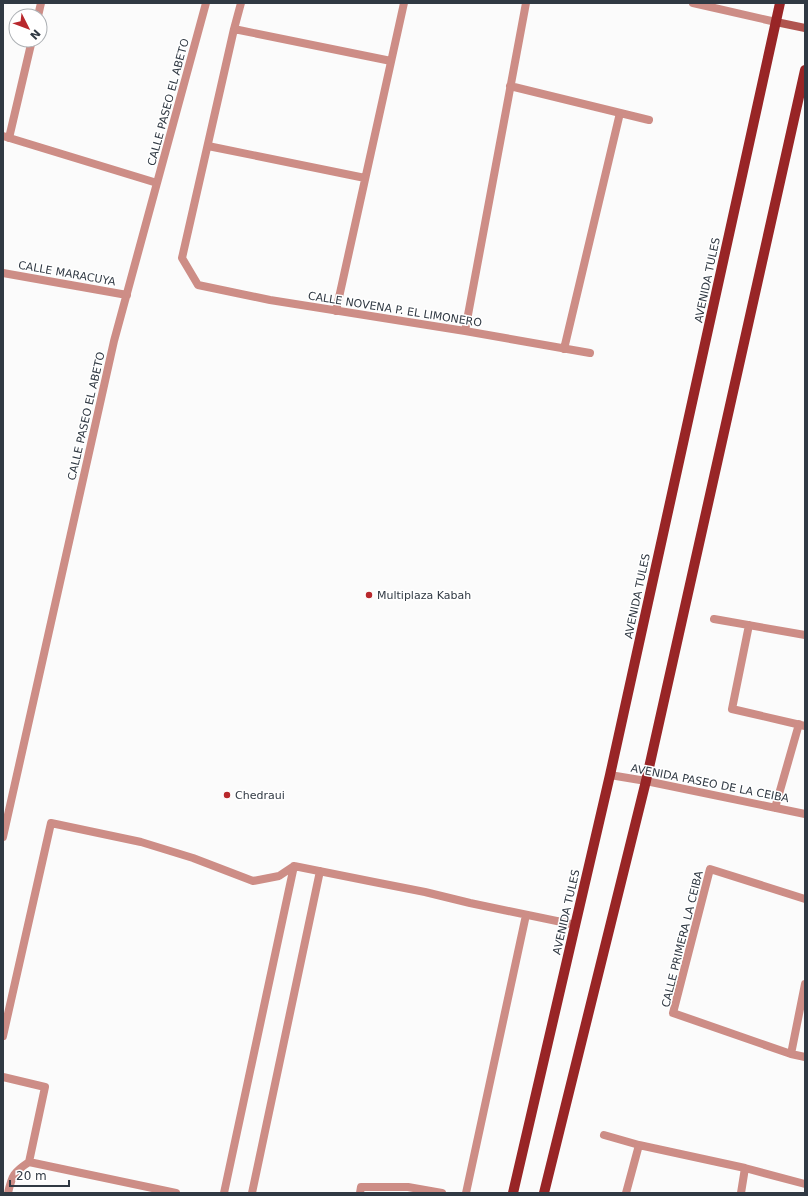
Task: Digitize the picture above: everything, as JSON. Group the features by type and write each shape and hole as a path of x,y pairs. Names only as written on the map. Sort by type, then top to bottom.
{"main road":[{"name":"AVENIDA TULES","path":"513,1193 610,775 780,3"},
{"path":"544,1193 646,781 805,70"}],"street":[{"name":"CALLE PASEO EL ABETO","path":"3,837 114,341 206,3"},
{"path":"241,3 208,146 365,178"},
{"path":"336,311 404,3"},
{"path":"465,331 526,3"},
{"path":"693,3 805,28"},
{"path":"234,29 391,61"},
{"path":"30,48 6,137 157,183"},
{"path":"510,86 649,120"},
{"path":"564,349 620,113"},
{"name":"CALLE NOVENA P. EL LIMONERO","path":"208,146 182,258 198,285 270,300 465,331 590,353"},
{"name":"CALLE MARACUYA","path":"3,273 127,295"},
{"path":"714,619 805,635"},
{"path":"749,625 732,709 802,725 775,808"},
{"name":"AVENIDA PASEO DE LA CEIBA","path":"610,775 805,814"},
{"path":"3,1036 51,823 141,842 193,858 253,881 279,876 294,866 425,892 576,925"},
{"path":"224,1193 294,866"},
{"name":"CALLE PRIMERA LA CEIBA","path":"805,899 710,869 673,1013 791,1054 805,1057"},
{"path":"252,1193 320,871"},
{"path":"466,1193 526,915"},
{"path":"791,1054 805,984"},
{"path":"3,1077 45,1088 29,1162 17,1170 11,1181 8,1193"},
{"path":"604,1135 639,1145 745,1168 805,1184"},
{"path":"626,1193 639,1145"},
{"path":"29,1162 176,1193"},
{"path":"741,1193 745,1168"},
{"path":"360,1193 361,1187 408,1186 442,1193"}],"place":[{"name":"Multiplaza Kabah","path":"369,595"},
{"name":"Chedraui","path":"227,795"}]}
